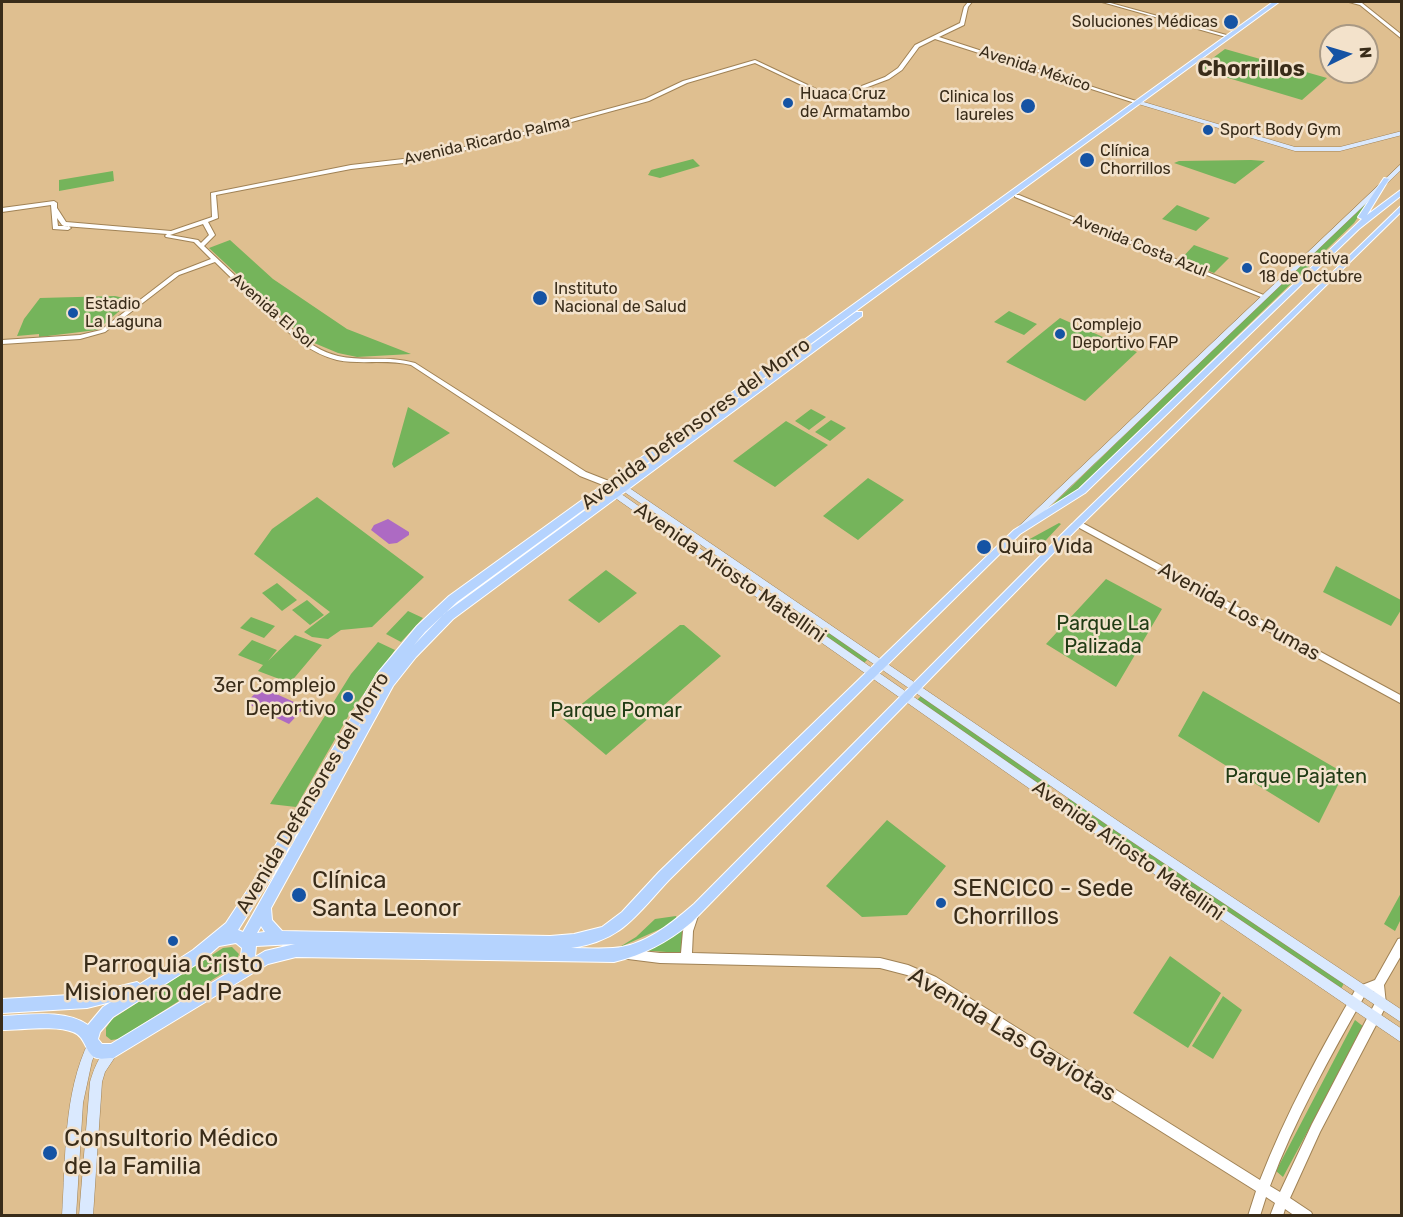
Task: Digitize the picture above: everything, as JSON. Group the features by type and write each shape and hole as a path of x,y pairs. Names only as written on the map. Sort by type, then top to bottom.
{"main road":[{"name":"Avenida Defensores del Morro","path":"904,277 1017,196 1276,2"},
{"name":"Avenida Defensores del Morro","path":"113,1051 233,978 248,958 250,951 246,940 264,905 380,699 412,654 449,616 616,488 1140,103 1284,2"},
{"path":"1140,103 1289,150 1335,152 1400,135"},
{"path":"246,940 278,937 534,943 582,941 606,934 623,923 655,885 1017,532 1207,353 1263,296 1401,165"},
{"path":"1356,227 1386,179"},
{"path":"1017,532 1058,509 1082,491 1356,227 1401,191"},
{"path":"233,978 266,958 296,950 582,956 624,954 660,937 694,913 1077,524 1401,207"},
{"name":"Avenida Defensores del Morro","path":"92,1043 99,1020 217,942 231,928 252,897 371,693 402,649 453,599 616,488"},
{"name":"Avenida Ariosto Matellini","path":"616,488 1353,1005 1401,1036"},
{"name":"Avenida Ariosto Matellini","path":"911,693 1401,1017"},
{"path":"264,905 266,923 278,937"},
{"name":"Avenida Defensores del Morro","path":"217,942 233,936 246,940"},
{"name":"Avenida Defensores del Morro","path":"2,1006 95,1000 152,984"},
{"path":"2,1023 71,1024 81,1028 98,1051 113,1051"},
{"path":"69,1215 78,1087 85,1056 92,1043"},
{"path":"86,1215 96,1082 102,1066 113,1051"}],"street":[{"path":"934,37 962,24 966,7 970,2"},
{"path":"1104,2 1228,36"},
{"path":"1351,2 1360,4 1401,38"},
{"name":"Avenida Ricardo Palma","path":"205,222 215,218 213,194 343,169 421,159 483,144 647,100 685,82 755,61 833,99 884,79 900,69 917,46 934,37"},
{"name":"Avenida México","path":"934,37 1140,103"},
{"name":"Avenida Costa Azul","path":"1017,196 1263,296"},
{"path":"2,210 55,206 64,224 171,233 205,222 212,235 201,246"},
{"name":"Avenida El Sol","path":"55,206 55,228 177,237 196,241 297,337 315,350 344,359 393,359 413,364 583,474 616,488"},
{"path":"2,342 80,337 103,331 177,274 214,260"},
{"name":"Avenida Los Pumas","path":"1077,524 1401,701"},
{"path":"686,959 687,931 694,913"},
{"path":"1276,1215 1281,1199 1381,1004 1379,984 1401,943"},
{"name":"Avenida Las Gaviotas","path":"624,954 686,959 880,963 908,970 932,981 1307,1215"},
{"path":"1254,1215 1262,1187 1293,1120 1353,1005 1361,991 1379,984"}],"green space":[{"path":"1225,49 1319,76 1320,84 1302,100 1198,69"},
{"path":"693,159 700,166 660,178 648,175 651,170"},
{"path":"1179,161 1265,161 1235,184 1174,163"},
{"path":"113,171 114,181 59,191 59,180"},
{"path":"1372,196 1354,223 1071,496 1043,514"},
{"path":"1177,205 1210,218 1196,231 1162,219"},
{"path":"230,240 273,279 347,329 411,354 357,357 338,353 307,340 209,248"},
{"path":"1194,245 1229,258 1214,273 1180,260"},
{"name":"Estadio La Laguna","path":"115,296 124,298 123,308 97,330 39,337 39,334 17,336 24,319 40,298"},
{"path":"1009,311 1037,324 1024,335 994,322"},
{"path":"1060,318 1137,352 1085,401 1006,362"},
{"path":"408,407 450,433 394,468 392,464"},
{"path":"811,409 826,417 809,430 795,421"},
{"path":"831,420 846,428 830,441 815,432"},
{"path":"786,421 828,445 775,487 733,461"},
{"path":"868,478 904,500 858,540 823,516"},
{"path":"317,497 424,577 372,627 341,630 328,639 312,637 304,632 330,612 254,554 272,529"},
{"path":"1061,524 1033,554 1017,546"},
{"path":"1336,566 1401,600 1401,610 1391,626 1323,592"},
{"path":"606,570 637,593 599,623 568,600"},
{"name":"Parque La Palizada","path":"1106,579 1162,609 1116,687 1046,644"},
{"path":"277,583 297,600 282,611 262,593"},
{"path":"307,600 324,615 310,625 292,610"},
{"path":"408,611 423,618 401,642 386,634"},
{"path":"800,611 868,659 864,663 796,616"},
{"path":"251,617 275,626 264,638 240,628"},
{"name":"Parque Pomar","path":"680,625 684,625 721,656 606,755 563,719"},
{"path":"295,635 322,645 290,683 258,671 263,665 238,655 252,640 277,650 268,661"},
{"name":"3er Complejo Deportivo","path":"378,642 395,650 350,713 296,807 270,804 351,674"},
{"name":"Parque Pajaten","path":"1203,691 1344,773 1319,823 1178,736"},
{"path":"922,695 1052,785 1045,789 917,700"},
{"path":"1070,797 1344,983 1340,991 1064,803"},
{"path":"887,820 946,866 907,915 862,917 826,886"},
{"path":"1401,893 1401,919 1395,931 1384,924"},
{"path":"676,916 678,921 618,948 636,937 655,919"},
{"path":"684,928 681,953 638,950"},
{"path":"232,947 239,954 234,966 119,1039 111,1040 106,1036 106,1028 112,1019 223,948"},
{"path":"1170,956 1221,993 1188,1048 1133,1013"},
{"path":"1223,996 1242,1010 1213,1059 1192,1046"},
{"path":"1355,1020 1364,1027 1283,1177 1276,1171"}],"shaded area":[{"path":"388,519 409,532 409,535 397,543 389,544 371,530 374,525"},
{"path":"261,687 305,707 289,724 246,703"}],"place":[{"name":"Soluciones Médicas","path":"1231,22"},
{"name":"Huaca Cruz de Armatambo","path":"788,103"},
{"name":"Clinica los laureles","path":"1028,106"},
{"name":"Sport Body Gym","path":"1208,130"},
{"name":"Clínica Chorrillos","path":"1087,160"},
{"name":"Cooperativa 18 de Octubre","path":"1247,268"},
{"name":"Instituto Nacional de Salud","path":"540,298"},
{"name":"Estadio La Laguna","path":"73,313"},
{"name":"Complejo Deportivo FAP","path":"1060,334"},
{"name":"Quiro Vida","path":"984,547"},
{"name":"3er Complejo Deportivo","path":"348,697"},
{"name":"Clínica Santa Leonor","path":"299,895"},
{"name":"SENCICO - Sede Chorrillos","path":"941,903"},
{"name":"Parroquia Cristo Misionero del Padre","path":"173,941"},
{"name":"Consultorio Médico de la Familia","path":"50,1153"}],"district":[{"name":"Chorrillos","path":"1251,70"}]}
